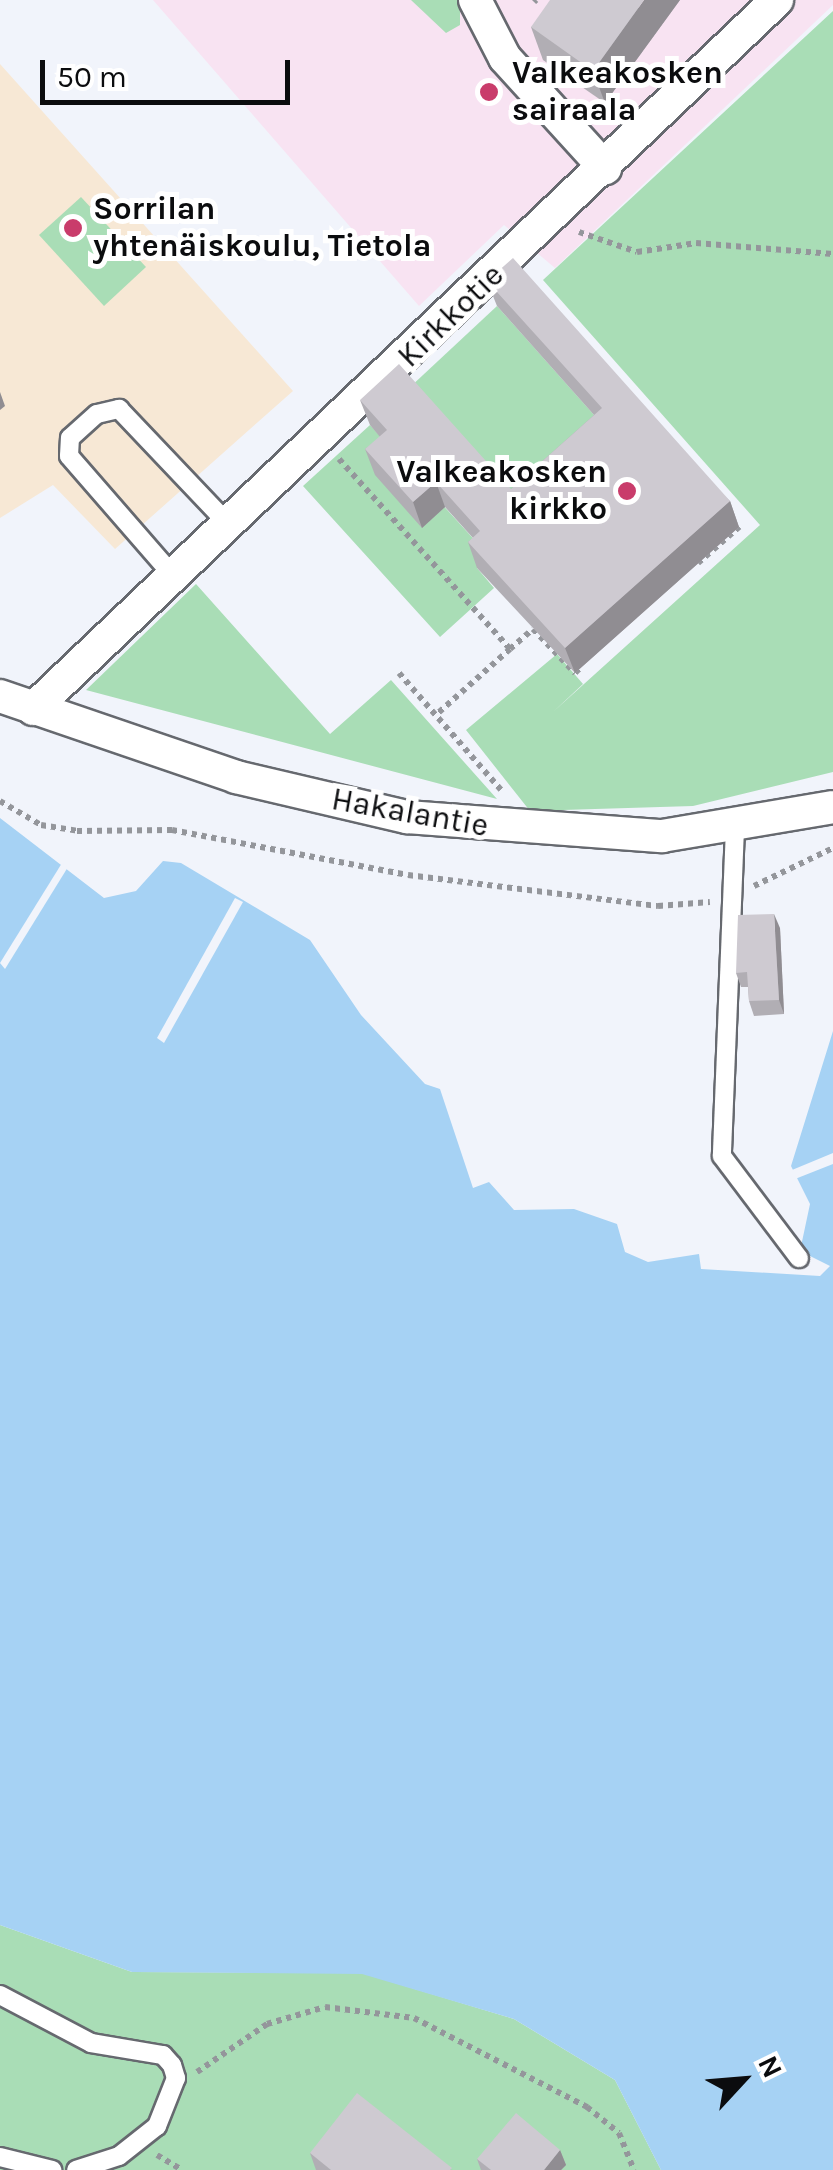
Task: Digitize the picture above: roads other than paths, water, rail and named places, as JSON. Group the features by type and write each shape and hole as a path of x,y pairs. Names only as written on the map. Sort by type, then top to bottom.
{"street":[{"path":"475,0 505,58 604,168"},
{"name":"Kirkkotie","path":"33,709 176,579 776,0"},
{"name":"Hakalantie","path":"0,696 236,777 407,818 594,836 735,828 833,807"}],"lane":[{"path":"176,579 69,456 70,438 97,414 120,408 230,527"},
{"path":"735,828 728,900 722,1156 799,1258"},
{"path":"0,1995 92,2044 163,2055 176,2078 139,2145 76,2170"},
{"path":"0,2157 52,2170"}],"water":[{"path":"0,818 104,898 136,891 163,861 181,863 310,940 361,1015 425,1084 440,1089 473,1188 489,1182 514,1210 574,1209 617,1224 625,1252 648,1262 699,1254 701,1269 820,1276 830,1266 800,1251 810,1204 791,1166 833,1031 833,2170 661,2170 615,2080 514,2019 362,1974 132,1972 0,1925"}],"place":[{"name":"Valkeakosken sairaala","path":"489,92"},
{"name":"Sorrilan yhtenäiskoulu, Tietola","path":"73,228"},
{"name":"Valkeakosken kirkko","path":"627,491"}]}
